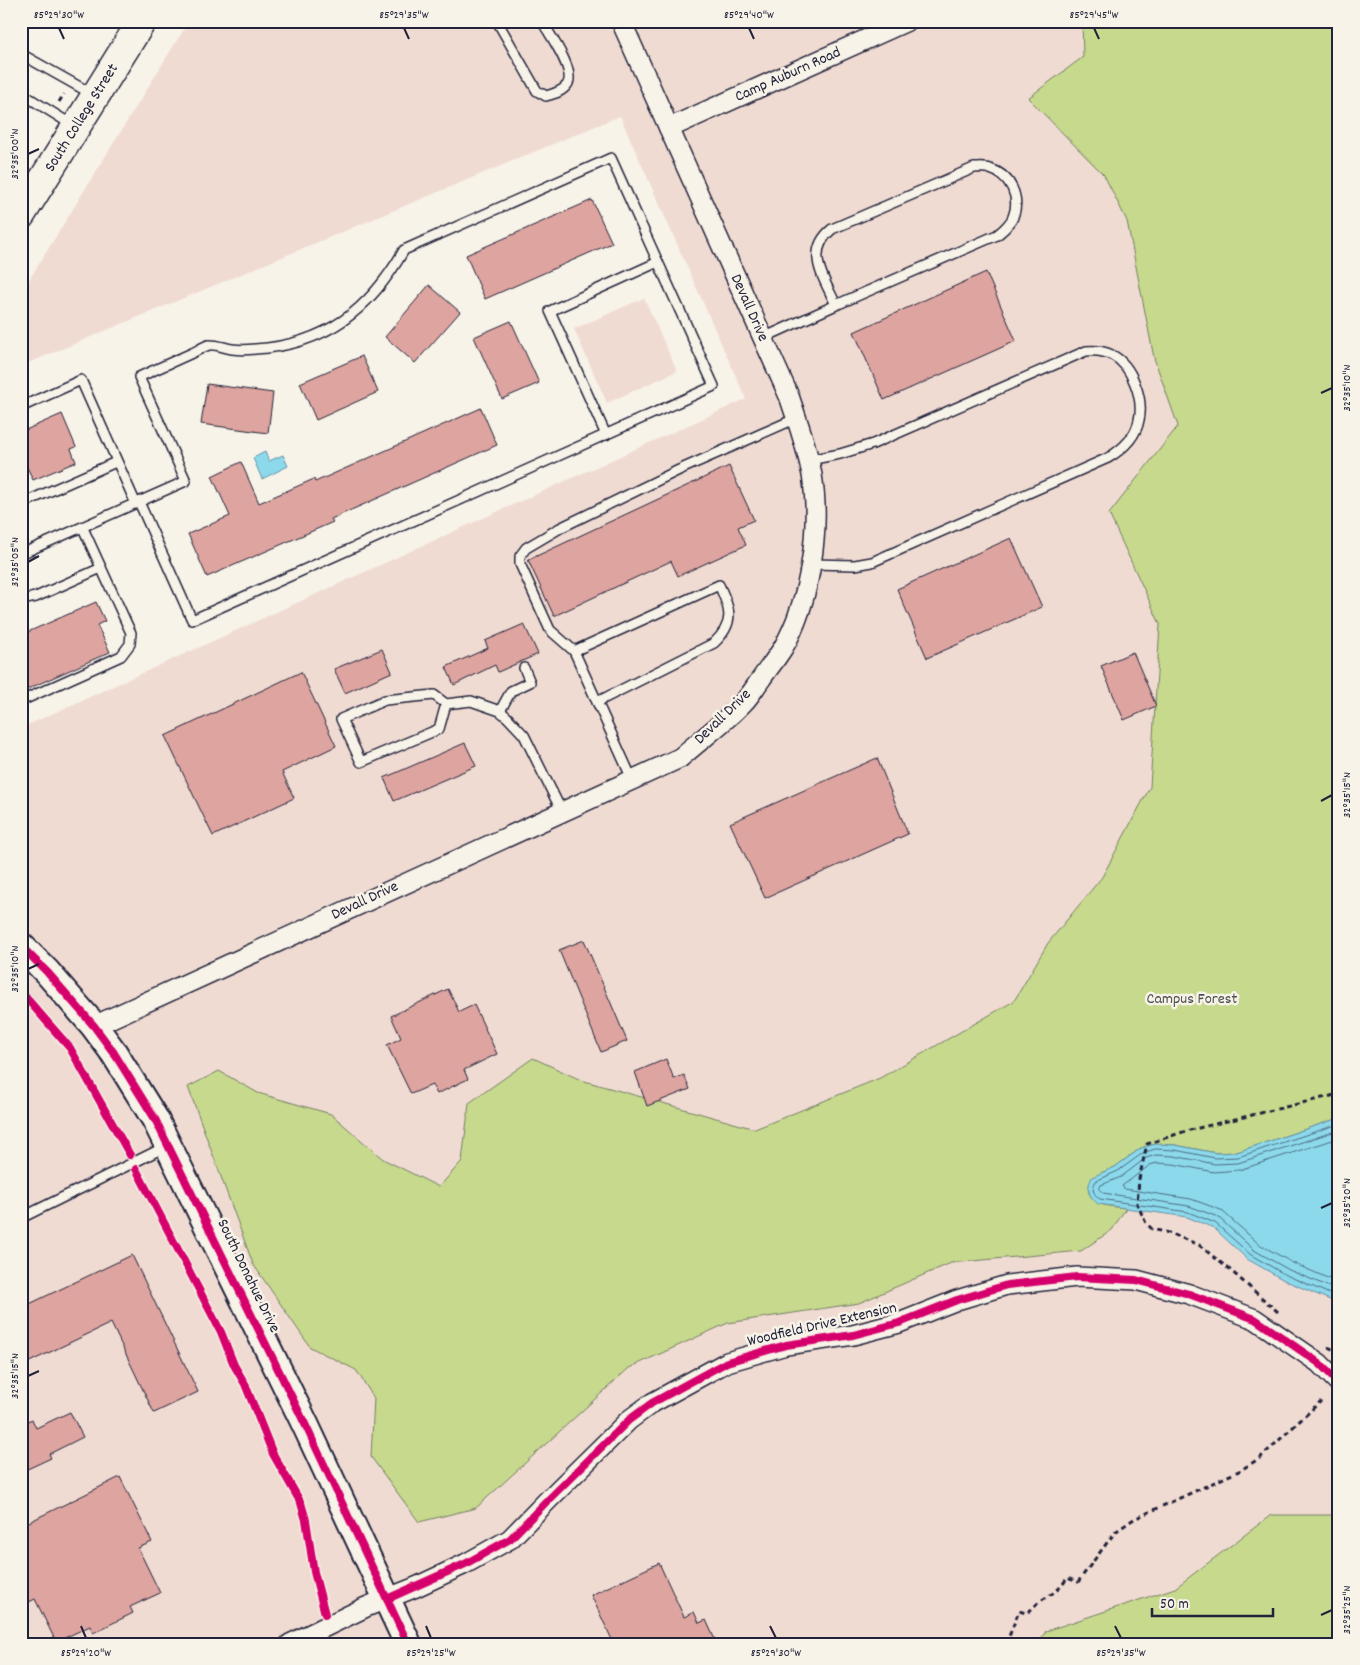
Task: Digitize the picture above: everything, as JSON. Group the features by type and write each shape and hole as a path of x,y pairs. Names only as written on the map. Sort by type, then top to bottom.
{"main road":[{"name":"South College Street","path":"21,215 142,21"}],"street":[{"name":"Devall Drive","path":"94,1026 680,758 743,703 783,648 803,598 812,564 816,522 814,494 804,438 789,396 621,21"},
{"name":"Camp Auburn Road","path":"669,128 907,21"},
{"name":"South Donahue Drive","path":"21,946 47,972 94,1026 114,1053 155,1119 305,1424 408,1644"},
{"name":"Woodfield Drive Extension","path":"301,1641 366,1607 488,1553 510,1539 629,1420 652,1403 727,1362 786,1345 853,1335 900,1323 958,1300 1007,1285 1077,1277 1136,1280 1189,1294 1255,1319 1319,1363 1339,1383"}],"lane":[{"path":"497,21 537,91 546,96 557,93 567,85 570,79 568,67 542,21"},
{"path":"21,54 96,97"},
{"path":"21,93 76,128"},
{"path":"21,407 81,380 116,462 137,503 192,620 714,386 612,158 404,250 377,292 355,312 331,328 303,341 276,347 254,349 233,349 209,345 140,377 186,481 137,503 83,528 21,554"},
{"path":"763,338 996,235 1006,228 1013,218 1016,206 1015,194 1010,183 1000,174 988,168 974,168 832,229 821,240 817,247 816,255 836,305"},
{"path":"606,435 550,311 658,262"},
{"path":"809,460 840,454 873,444 1086,351 1105,352 1122,362 1132,379 1139,400 1139,421 1131,438 1117,453 1108,458 872,562 855,566 812,564"},
{"path":"632,779 574,651 550,630 520,564 520,556 526,548 560,528 679,470 797,418"},
{"path":"21,504 116,462"},
{"path":"21,701 121,656 127,651 130,644 131,634 83,528"},
{"path":"21,600 36,597 101,568"},
{"path":"574,651 719,586 728,605 730,620 724,634 714,644 597,702"},
{"path":"500,711 510,690 530,682 524,668"},
{"path":"446,704 439,728 361,762 341,719 385,700 434,695 446,704 471,701 500,711 524,735 562,812"},
{"path":"21,1218 168,1146"}],"path":[{"path":"58,102 64,94"},
{"path":"1279,1313 1230,1270 1199,1246 1169,1233 1152,1229 1146,1223 1137,1204 1146,1144 1186,1131 1339,1094"},
{"path":"1327,1347 1339,1352"},
{"path":"1006,1644 1019,1611 1026,1613 1029,1611 1041,1600 1061,1588 1067,1578 1078,1582 1115,1532 1134,1518 1241,1470 1254,1462 1321,1401"}],"shaded area":[{"path":"189,21 1339,21 1339,1644 21,1644 21,728 746,399 620,116 21,366 21,293"},
{"path":"644,298 677,371 607,403 574,329"}],"green space":[{"name":"Campus Forest","path":"1082,21 1339,21 1339,1118 1237,1152 1216,1153 1175,1145 1155,1144 1141,1148 1115,1167 1101,1173 1088,1190 1090,1196 1098,1203 1126,1208 1112,1230 1081,1251 951,1263 859,1303 728,1323 629,1368 476,1508 419,1522 371,1457 374,1398 356,1370 310,1347 253,1264 188,1087 219,1071 258,1093 331,1114 383,1159 439,1187 462,1161 469,1103 533,1058 581,1080 755,1129 880,1078 1014,1001 1048,943 1102,877 1150,787 1160,624 1109,514 1178,426 1154,358 1127,221 1104,175 1028,98 1083,57"},
{"path":"1271,1515 1339,1515 1339,1644 1037,1644 1046,1631 1175,1588"}],"water":[{"path":"265,452 269,461 283,455 288,466 262,479 253,458"},
{"path":"1339,1118 1339,1304 1284,1280 1247,1259 1214,1228 1187,1217 1098,1204 1089,1192 1092,1177 1115,1167 1141,1148 1155,1144 1175,1145 1216,1153 1237,1152"}],"building":[{"path":"592,200 612,243 485,299 466,255"},
{"path":"986,272 1016,341 884,400 854,332"},
{"path":"429,285 460,312 415,363 385,337"},
{"path":"511,321 539,383 502,399 474,337"},
{"path":"362,356 378,392 316,420 300,383"},
{"path":"207,384 273,393 268,433 201,424"},
{"path":"481,408 497,445 331,519 333,522 207,577 188,534 230,516 212,476 241,462 259,503 314,479 315,482"},
{"path":"62,414 76,447 71,449 76,462 33,480 21,454 21,432"},
{"path":"729,466 754,520 738,527 746,545 678,576 671,561 554,616 528,560"},
{"path":"1011,538 1042,607 927,658 897,589"},
{"path":"96,602 105,621 97,625 110,652 21,692 21,635"},
{"path":"524,624 538,654 498,672 495,665 454,685 446,667 488,648 485,641"},
{"path":"382,649 392,672 345,693 334,669"},
{"path":"1133,652 1156,706 1124,720 1101,666"},
{"path":"301,672 336,746 282,772 294,798 213,836 165,736"},
{"path":"465,743 476,766 394,801 384,778"},
{"path":"877,758 908,834 765,898 730,823"},
{"path":"584,940 627,1041 601,1052 559,950"},
{"path":"448,989 459,1012 474,1005 497,1054 464,1070 468,1079 437,1094 432,1085 411,1094 387,1045 401,1038 391,1016"},
{"path":"666,1059 674,1079 684,1075 690,1089 647,1106 635,1072"},
{"path":"132,1255 198,1392 154,1413 111,1323 21,1366 21,1308"},
{"path":"70,1412 83,1437 49,1454 51,1458 21,1472 21,1424 32,1419 36,1428"},
{"path":"120,1477 152,1542 138,1548 160,1593 130,1607 133,1613 93,1633 90,1626 56,1642 35,1599 21,1606 21,1526"},
{"path":"659,1563 684,1617 694,1612 699,1623 706,1620 717,1644 614,1644 591,1595"}],"cycle path":[{"path":"21,946 47,972 94,1026 114,1053 155,1119 305,1424 408,1644"},
{"path":"21,992 70,1048 130,1155"},
{"path":"136,1169 221,1332 234,1365 245,1384 273,1454 301,1503 306,1520 314,1572 325,1614"},
{"path":"387,1599 465,1564 510,1539 629,1420 652,1403 727,1362 786,1345 853,1335 899,1323 957,1300 1007,1285 1077,1277 1136,1280 1189,1294 1255,1319 1319,1363 1339,1383"}]}
